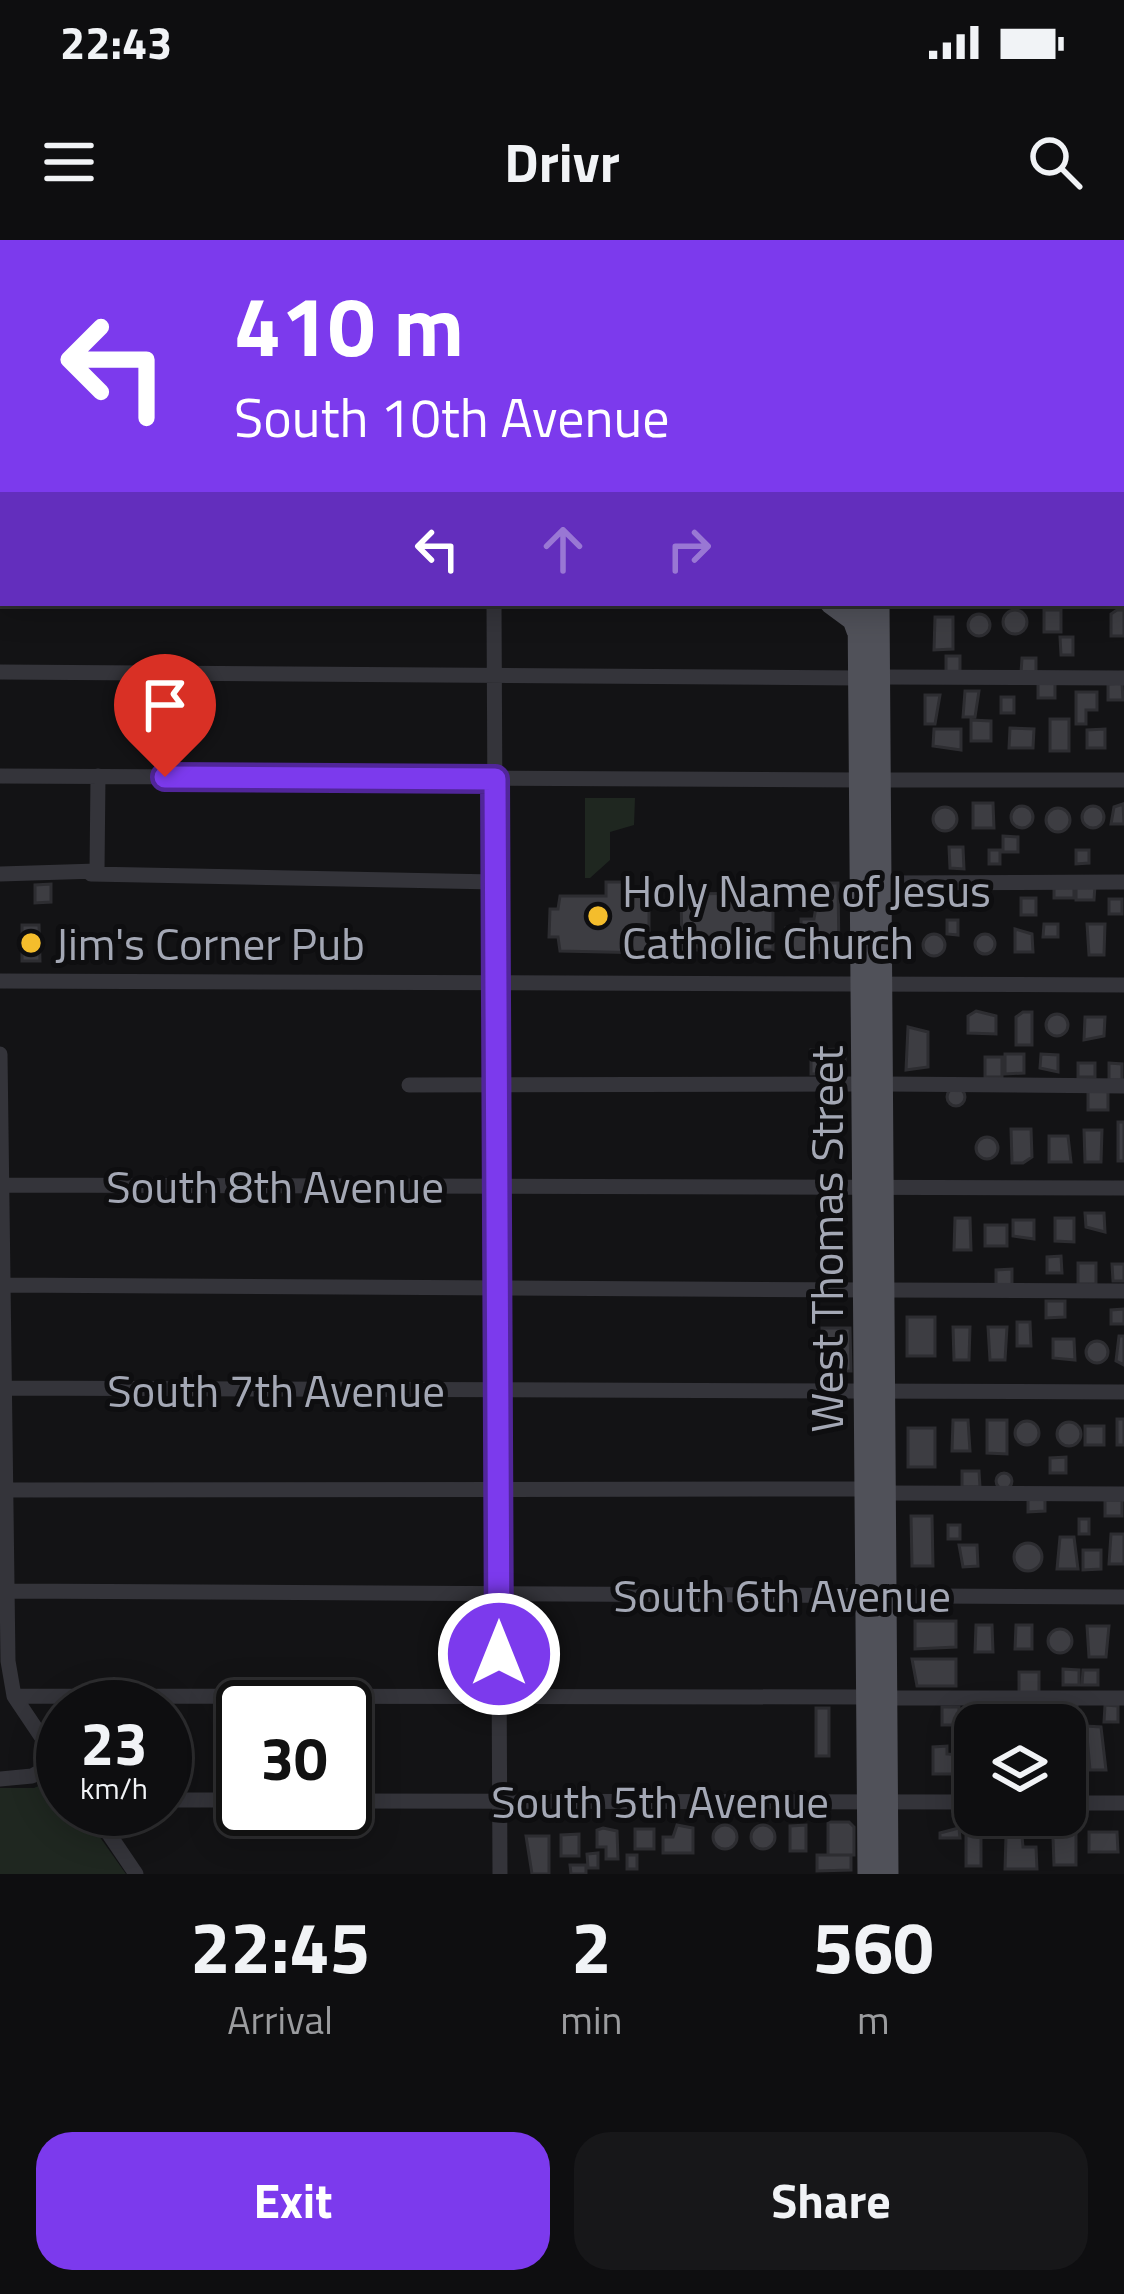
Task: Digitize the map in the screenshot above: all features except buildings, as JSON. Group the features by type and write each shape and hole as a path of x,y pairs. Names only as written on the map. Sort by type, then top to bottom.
{"main road":[{"path":"834,606 853,620 858,634"},
{"name":"West Thomas Street","path":"858,606 858,634 869,677"},
{"name":"West Thomas Street","path":"868,1874 878,1802 869,677 879,606"},
{"name":"West Thomas Street","path":"872,780 883,883 873,984"},
{"name":"West Thomas Street","path":"878,1802 888,1874"}],"street":[{"path":"494,606 500,1874"},
{"path":"0,672 1124,678"},
{"path":"0,776 1124,780"},
{"path":"91,874 97,872 99,848 98,776"},
{"path":"0,874 495,882"},
{"path":"883,883 1124,882"},
{"path":"0,981 1124,985"},
{"path":"0,1054 4,1660 14,1696 36,1729"},
{"path":"409,1085 1124,1086"},
{"name":"South 8th Avenue","path":"2,1185 1124,1188"},
{"path":"2,1286 1124,1291"},
{"name":"South 7th Avenue","path":"4,1388 1124,1393"},
{"path":"5,1490 1124,1494"},
{"name":"South 6th Avenue","path":"7,1591 1124,1597"},
{"path":"14,1696 1124,1698"},
{"path":"0,1778 36,1775"},
{"name":"South 5th Avenue","path":"372,1801 954,1802"},
{"path":"1086,1802 1124,1803"},
{"path":"110,1836 136,1874"}],"shaded area":[{"path":"585,798 635,798 634,825 610,832 610,860 590,878 585,878"},
{"path":"0,1788 34,1788 36,1836 99,1836 126,1874 0,1874"}],"place":[{"name":"Holy Name of Jesus Catholic Church","path":"598,916"},
{"name":"Jim's Corner Pub","path":"31,943"}],"route":[{"path":"165,777 495,779 499,1654"}]}
